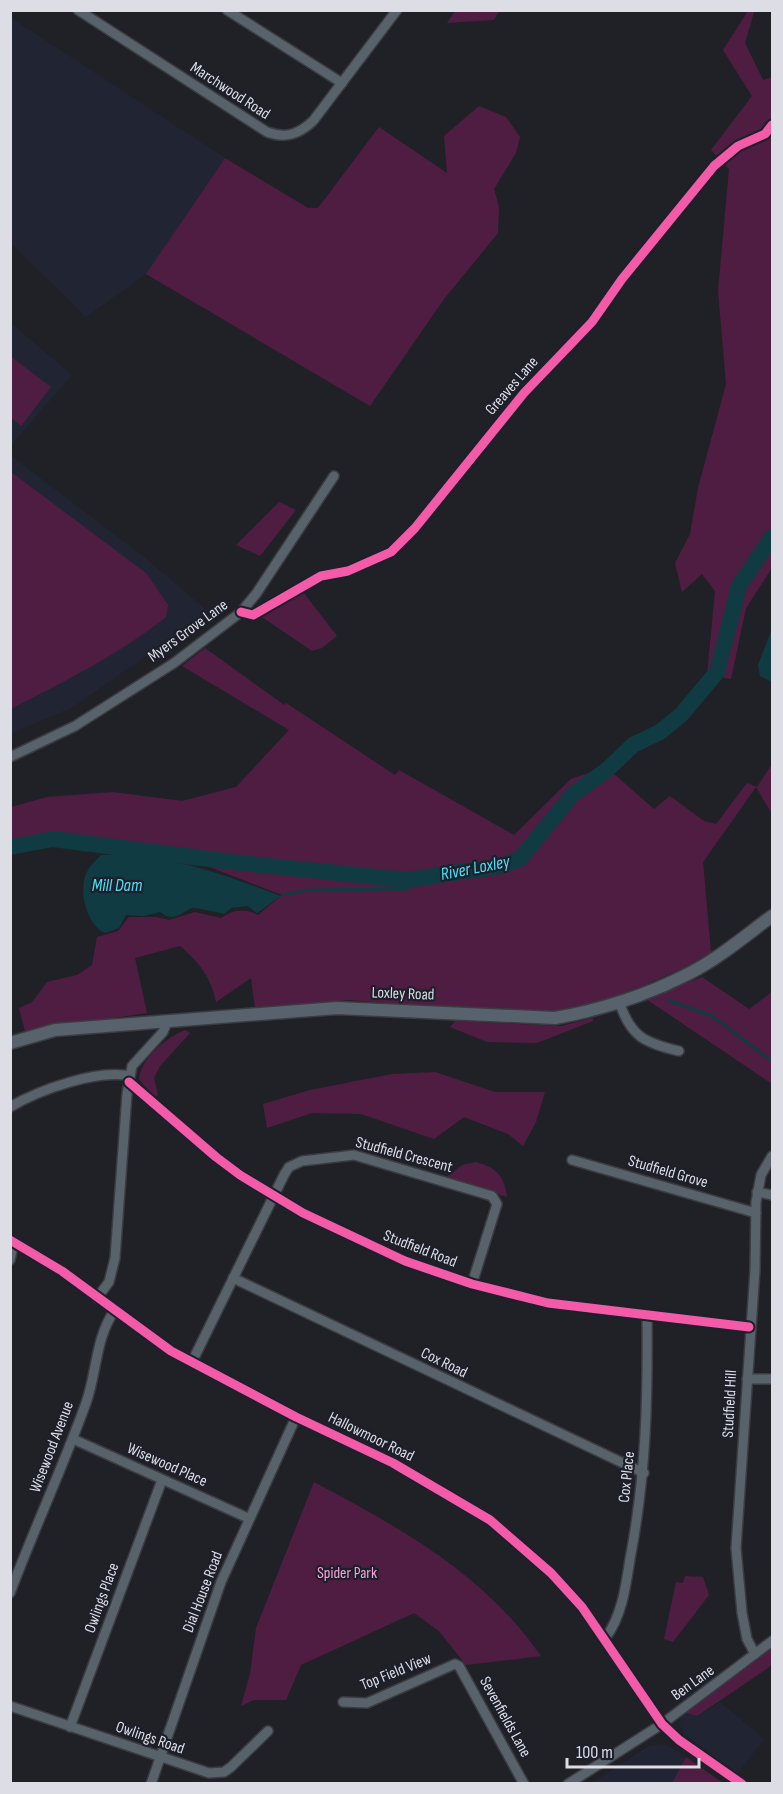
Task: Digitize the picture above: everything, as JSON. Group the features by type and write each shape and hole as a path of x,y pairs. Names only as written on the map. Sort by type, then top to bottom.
{"main road":[{"name":"Loxley Road","path":"10,1043 56,1030 337,1008 555,1018 619,1001 689,974 772,916"}],"street":[{"path":"227,10 342,83"},
{"name":"Marchwood Road","path":"80,11 267,132 288,136 306,128 342,83 392,12"},
{"name":"Greaves Lane","path":"241,612 254,615 321,576 348,571 391,552 416,528 524,393 592,321 622,279 714,166 738,146 765,134 772,125"},
{"name":"Myers Grove Lane","path":"10,757 75,726 174,663 241,612 256,594 334,476"},
{"path":"619,1001 628,1026 634,1033 664,1048 679,1051"},
{"path":"98,1298 109,1282 115,1258 132,1066 163,1032 167,1022"},
{"path":"10,1107 36,1094 77,1081 113,1075 130,1079"},
{"name":"Studfield Road","path":"130,1079 216,1157 274,1197 376,1249 472,1284 548,1302 749,1327"},
{"name":"Studfield Crescent","path":"192,1362 289,1167 295,1163 348,1155 488,1194 497,1204 472,1284"},
{"name":"Studfield Hill","path":"755,1654 747,1639 736,1548 757,1192 761,1175 772,1156"},
{"name":"Studfield Grove","path":"572,1160 756,1214"},
{"path":"757,1192 772,1195"},
{"path":"10,1260 12,1241"},
{"name":"Hallowmoor Road","path":"12,1241 62,1271 114,1311 192,1362 296,1417 393,1463 490,1520 567,1589 606,1637 649,1709 662,1724 679,1740 742,1784"},
{"name":"Cox Road","path":"233,1278 644,1473"},
{"name":"Wisewood Avenue","path":"10,1593 73,1439 87,1399 100,1337 114,1311"},
{"name":"Cox Place","path":"606,1637 616,1621 626,1583 644,1473 648,1409 646,1316"},
{"path":"747,1379 772,1379"},
{"name":"Dial House Road","path":"151,1784 221,1582 248,1518 296,1417"},
{"name":"Wisewood Place","path":"73,1439 248,1518"},
{"name":"Owlings Place","path":"70,1726 162,1480"},
{"name":"Ben Lane","path":"568,1784 662,1724 772,1641"},
{"name":"Top Field View","path":"343,1702 367,1703 455,1664 459,1666"},
{"name":"Sevenfields Lane","path":"459,1666 524,1784"},
{"name":"Owlings Road","path":"10,1706 216,1774 231,1767 268,1731"}],"shaded area":[{"path":"10,17 225,158 146,274 86,317 11,243"},
{"path":"11,323 72,375 11,445"},
{"path":"10,455 143,556 209,612 73,707 11,734"},
{"path":"720,1702 764,1739 738,1773 685,1735 679,1724 683,1712 698,1716"},
{"path":"661,1744 669,1746 686,1757 672,1783 592,1783 647,1747"}],"green space":[{"path":"455,11 499,11 494,20 447,23"},
{"path":"748,11 754,12 745,43 763,80 772,77 772,568 746,608 731,679 707,675 715,591 702,574 682,592 675,563 690,534 698,488 726,384 718,291 729,169 711,150 752,96 723,50"},
{"path":"479,106 506,117 520,137 516,153 494,189 499,207 498,233 444,299 370,406 146,274 225,158 308,208 318,208 379,127 447,173 444,136"},
{"path":"10,356 51,387 21,426 11,418"},
{"path":"11,472 146,573 168,605 166,617 148,631 91,667 11,709"},
{"path":"279,502 296,510 260,556 236,545"},
{"path":"303,592 337,636 322,648 312,651 262,617"},
{"path":"205,648 284,705 286,703 395,775 399,770 514,835 571,779 606,767 654,809 670,796 704,821 716,824 747,783 757,787 772,764 772,814 756,787 703,862 711,952 690,965 595,1004 555,1012 460,1009 349,1000 255,1009 251,978 216,1002 211,985 203,971 180,946 135,958 147,1013 25,1031 19,1008 32,1002 47,982 77,975 92,965 97,937 118,931 129,917 156,917 169,920 195,912 221,918 239,910 258,915 282,895 189,859 112,849 80,850 56,841 11,848 11,807 47,797 113,792 182,801 236,787 289,730 182,666"},
{"path":"702,977 749,1009 772,992 772,1084 646,999"},
{"path":"593,1018 593,1021 537,1043 487,1042 450,1027 455,1021 561,1026"},
{"path":"185,1030 190,1033 160,1066 154,1078 158,1095 154,1097 139,1079 144,1064 149,1056 170,1038"},
{"path":"435,1072 495,1092 545,1092 536,1122 523,1146 508,1134 464,1117 434,1139 361,1114 312,1113 267,1128 263,1104 310,1090 392,1074"},
{"path":"476,1162 489,1167 498,1174 504,1184 507,1197 447,1177 462,1165"},
{"name":"Spider Park","path":"314,1482 409,1536 467,1577 493,1600 541,1656 466,1665 439,1631 414,1613 301,1665 286,1700 254,1700 241,1706 250,1674 256,1628"},
{"path":"685,1576 703,1577 709,1595 673,1642 664,1639 676,1582 683,1583"},
{"path":"772,1646 772,1664 768,1668 697,1716 683,1712 697,1705"},
{"path":"686,1757 723,1783 672,1783"}],"water":[{"path":"772,629 772,682 760,676 758,665"},
{"name":"Mill Dam","path":"101,855 147,857 192,866 281,896 257,913 248,906 231,908 224,914 192,908 171,917 160,912 144,916 126,915 119,928 105,933 98,928 88,914 83,886 88,870"}],"waterway":[{"name":"River Loxley","path":"10,847 53,839 240,863 407,880 501,866 520,859 572,795 608,769 633,745 660,732 681,715 717,672 739,586 772,537"},
{"name":"River Loxley","path":"101,844 101,851"},
{"path":"282,895 309,890 408,889 407,880"},
{"path":"668,1000 712,1016 772,1061"}],"cycle path":[{"path":"241,612 253,615 321,576 348,571 391,552 415,528 524,393 592,322 622,279 714,166 738,146 765,134 772,125"},
{"path":"129,1082 240,1175 303,1213 405,1261 472,1284 548,1303 749,1327"},
{"path":"10,1240 62,1271 171,1351 296,1417 393,1463 490,1520 551,1573 582,1607 662,1724 679,1740 742,1784"}]}
